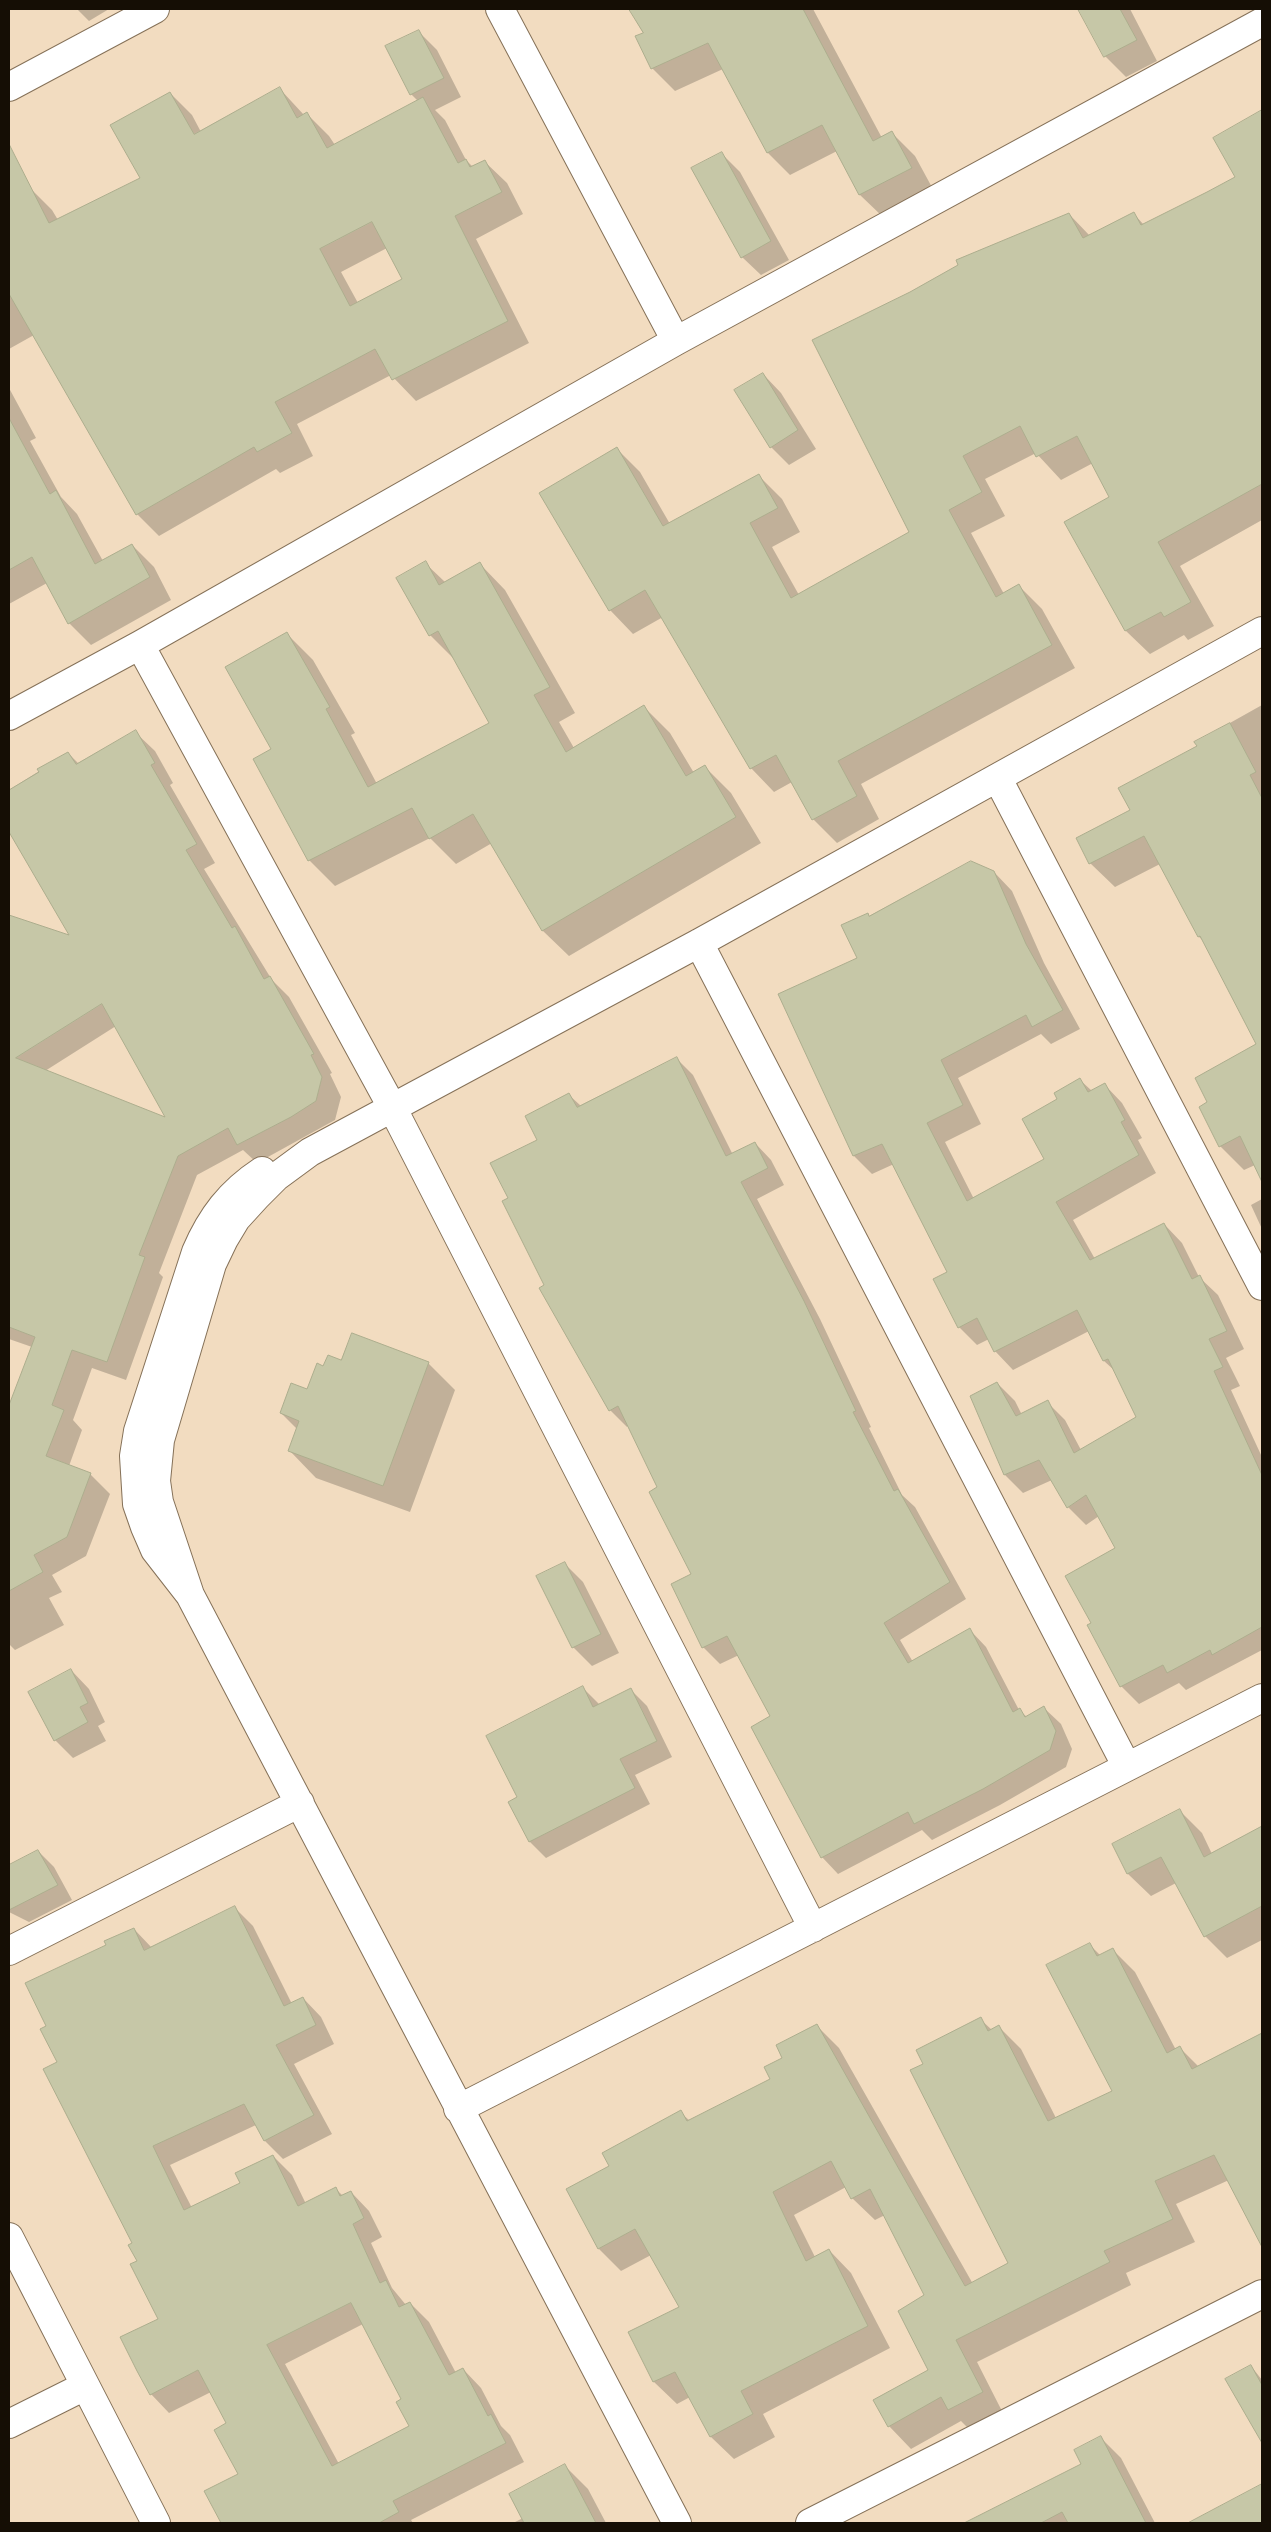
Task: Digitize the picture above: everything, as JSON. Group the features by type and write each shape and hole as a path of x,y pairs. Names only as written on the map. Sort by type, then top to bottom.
{"street":[{"path":"9,87 155,9"},
{"path":"500,9 676,341"},
{"path":"9,716 140,645 676,341 1262,22"},
{"path":"677,2523 190,1596 155,1550 137,1504 134,1480 138,1432 176,1348 196,1252 208,1226 224,1202 245,1182 269,1167 310,1152 392,1106 699,942 1262,631"},
{"path":"140,645 392,1106 813,1928"},
{"path":"998,778 1262,1286"},
{"path":"699,942 1127,1767"},
{"path":"458,2109 1262,1698"},
{"path":"9,1951 300,1803"},
{"path":"9,2237 156,2523"},
{"path":"810,2523 1262,2294"},
{"path":"9,2424 85,2386"}],"building":[{"path":"629,9 803,9 873,141 892,131 912,168 859,195 822,125 767,153 708,43 651,69 635,36 643,33"},
{"path":"1078,9 1120,9 1137,40 1104,57"},
{"path":"419,30 444,78 410,95 385,46"},
{"path":"280,87 297,118 307,112 327,148 423,97 458,163 466,159 470,167 485,160 502,192 455,216 508,321 392,380 375,349 275,402 292,433 257,452 254,447 136,515 9,294 9,144 49,223 140,178 110,125 170,92 194,134","holes":["372,222 402,279 350,306 320,249"]},
{"path":"1262,110 1262,484 1158,542 1191,602 1164,617 1161,612 1125,631 1064,522 1109,497 1077,436 1036,457 1020,426 963,456 982,492 949,510 996,597 1019,584 1052,645 838,761 857,796 812,820 776,755 750,769 645,590 609,611 539,493 617,447 663,526 759,474 778,508 750,523 791,598 909,532 812,340 910,292 958,265 956,260 1069,213 1083,238 1134,212 1141,225 1207,192 1235,177 1213,138"},
{"path":"722,152 771,241 741,258 691,168"},
{"path":"763,373 798,430 770,448 734,390"},
{"path":"9,418 50,494 56,490 95,564 132,544 150,577 68,624 32,557 9,570"},
{"path":"426,561 439,585 480,562 550,687 534,695 566,752 644,705 686,776 705,765 736,817 542,931 473,814 429,839 412,808 308,861 253,759 271,749 225,667 287,632 330,707 326,709 368,787 489,723 438,631 429,636 396,578"},
{"path":"1230,723 1256,772 1250,775 1262,798 1262,1182 1240,1136 1219,1147 1199,1107 1207,1102 1195,1078 1256,1044 1200,936 1198,937 1144,836 1089,864 1076,838 1130,810 1118,788 1197,746 1194,742"},
{"path":"136,730 155,763 151,765 197,844 186,850 232,928 235,926 264,979 270,976 314,1054 311,1055 322,1077 316,1101 291,1117 237,1145 228,1128 178,1156 139,1255 145,1257 107,1362 72,1350 52,1405 64,1410 46,1456 91,1473 67,1537 34,1555 43,1572 9,1591 9,1405 35,1337 9,1327 9,915 69,935 9,832 9,790 39,772 37,769 68,752 76,764","holes":["102,1004 165,1117 16,1058"]},
{"path":"971,861 994,871 1026,944 1063,1010 1032,1027 1026,1015 941,1060 963,1105 927,1123 967,1201 1044,1159 1022,1119 1057,1099 1054,1093 1080,1078 1088,1092 1105,1083 1125,1120 1121,1122 1139,1155 1056,1202 1090,1260 1164,1223 1192,1279 1200,1275 1227,1331 1209,1339 1223,1367 1214,1371 1262,1475 1262,1627 1212,1655 1210,1650 1167,1673 1163,1665 1120,1687 1087,1625 1091,1623 1065,1576 1115,1548 1086,1495 1067,1508 1039,1460 1004,1475 970,1396 997,1382 1016,1416 1048,1400 1074,1453 1136,1417 1108,1359 1103,1361 1077,1310 994,1352 977,1318 958,1328 933,1279 947,1272 882,1144 853,1156 778,994 857,958 841,925 868,913 869,916"},
{"path":"677,1057 726,1156 755,1142 768,1168 741,1182 804,1301 856,1411 853,1412 894,1491 898,1489 950,1582 884,1623 908,1663 970,1628 1013,1712 1020,1708 1025,1717 1044,1706 1056,1731 1050,1750 983,1789 914,1824 908,1812 821,1858 751,1727 770,1716 727,1636 702,1648 671,1584 691,1574 649,1492 657,1487 618,1406 609,1411 539,1288 544,1285 502,1201 508,1198 490,1163 537,1140 525,1116 569,1093 577,1107"},
{"path":"352,1333 429,1362 383,1486 288,1451 299,1421 280,1413 291,1383 307,1389 317,1363 323,1366 328,1355 341,1360"},
{"path":"565,1562 601,1634 572,1648 536,1576"},
{"path":"71,1669 88,1703 80,1707 88,1722 54,1741 28,1692"},
{"path":"583,1686 593,1707 631,1688 657,1741 620,1759 635,1788 529,1842 508,1802 517,1797 486,1736"},
{"path":"1180,1809 1204,1857 1262,1826 1262,1906 1204,1937 1161,1857 1127,1874 1112,1844"},
{"path":"38,1850 58,1885 9,1910 9,1865"},
{"path":"235,1906 284,2006 303,1997 316,2025 276,2045 314,2115 264,2141 244,2104 153,2146 184,2210 240,2183 235,2173 273,2155 298,2206 336,2187 340,2196 351,2191 364,2218 353,2224 380,2283 386,2280 399,2307 410,2302 449,2375 463,2368 488,2416 491,2414 506,2443 393,2501 399,2512 379,2523 221,2523 204,2491 238,2474 214,2430 226,2423 198,2370 150,2395 120,2337 158,2319 130,2264 137,2261 128,2245 132,2243 43,2069 57,2062 40,2029 46,2026 25,1983 106,1945 104,1941 134,1928 144,1950","holes":["351,2303 401,2399 396,2402 409,2426 332,2466 267,2345"]},
{"path":"1090,1943 1097,1956 1113,1948 1167,2053 1180,2046 1192,2069 1262,2033 1262,2247 1214,2155 1155,2181 1173,2219 1104,2251 1110,2262 956,2340 983,2392 948,2410 941,2397 888,2427 873,2400 928,2370 898,2311 924,2295 870,2189 851,2199 831,2161 773,2192 806,2261 829,2249 868,2326 741,2391 753,2414 710,2437 675,2372 653,2382 628,2332 679,2307 635,2229 598,2249 566,2189 609,2166 602,2153 681,2110 687,2121 770,2079 764,2067 782,2058 776,2045 817,2024 965,2286 1008,2263 910,2070 923,2064 916,2050 981,2017 988,2031 999,2025 1048,2121 1112,2091 1046,1965"},
{"path":"1251,2365 1262,2385 1262,2443 1225,2379"},
{"path":"1101,2436 1146,2523 1068,2523 1062,2512 1041,2523 964,2523 1081,2464 1074,2450"},
{"path":"565,2464 596,2523 524,2523 509,2494"},
{"path":"1262,2484 1262,2523 1188,2523"}]}
